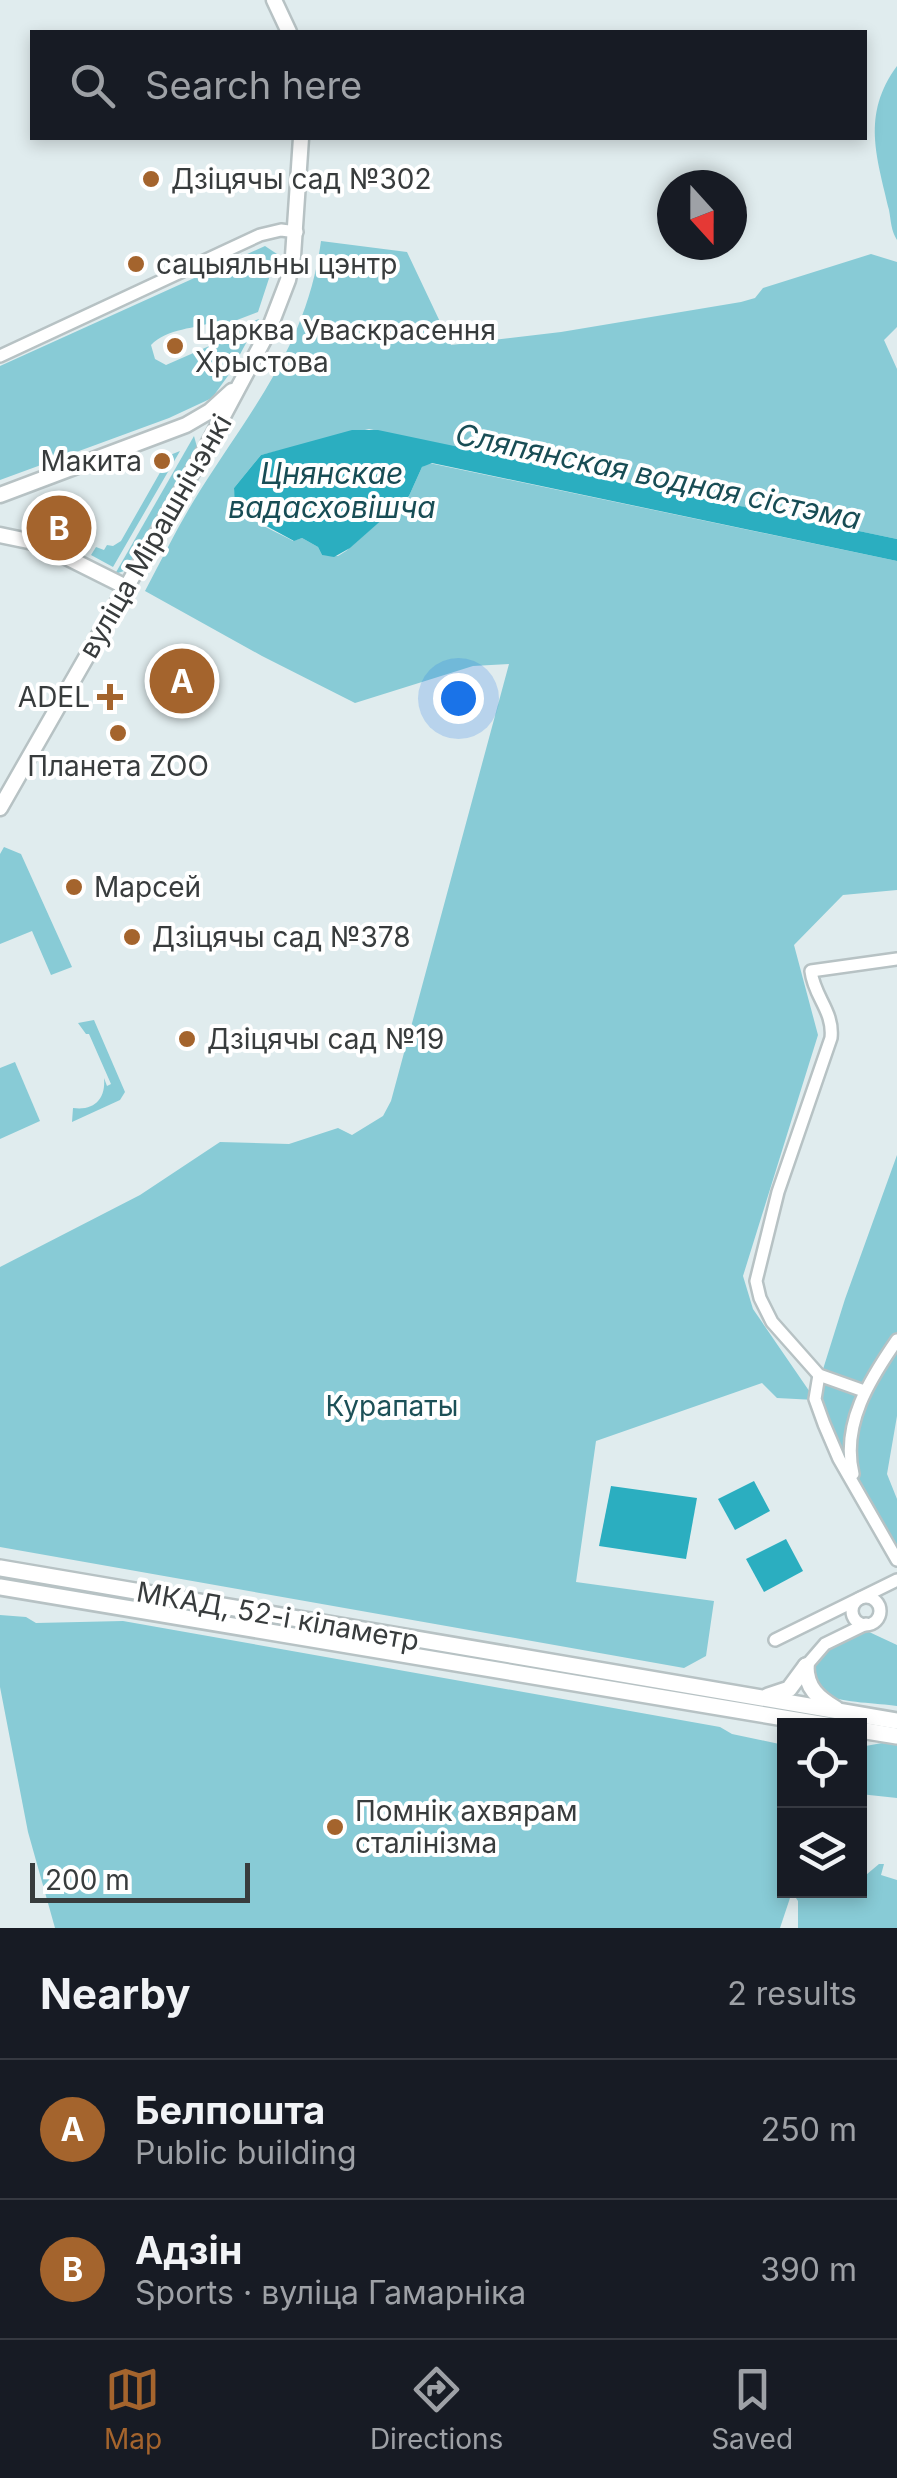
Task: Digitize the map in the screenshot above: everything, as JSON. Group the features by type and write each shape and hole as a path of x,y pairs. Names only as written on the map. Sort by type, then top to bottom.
{"highway":[{"name":"МКАД, 52-і кіламетр","path":"0,1568 555,1672"},
{"name":"МКАД, 52-і кіламетр","path":"0,1586 555,1672"},
{"path":"762,1698 789,1688 806,1666"},
{"path":"806,1666 806,1676 835,1718"},
{"path":"555,1672 762,1698 832,1718"},
{"path":"555,1672 830,1718"},
{"path":"867,1720 897,1720"},
{"path":"867,1731 897,1736"}],"main road":[{"path":"274,0 288,30"},
{"name":"вуліца Мірашнічэнкі","path":"0,808 204,450 278,309 297,232 302,140"},
{"path":"0,495 186,425 223,401 242,380"},
{"path":"186,425 199,424 206,430 204,450"},
{"path":"0,535 38,544 126,587"}],"street":[{"path":"0,356 260,236 281,230 297,232"},
{"path":"864,1390 819,1376 772,1322 756,1281 778,1192 831,1038 830,1015 810,971 897,959"},
{"path":"854,1480 850,1454 856,1415 864,1390 897,1340"},
{"path":"819,1376 814,1400 839,1459 897,1560"},
{"path":"775,1640 892,1583"},
{"path":"806,1666 818,1650 877,1618 892,1583"},
{"path":"833,1640 846,1627 853,1605 860,1598 872,1598 879,1608"},
{"path":"833,1611 852,1614 857,1622 866,1624"}],"green space":[{"path":"897,66 897,240 877,154 875,119 886,84"},
{"name":"Курапаты","path":"321,241 407,252 451,345 561,332 741,302 755,298 763,288 871,254 897,262 897,327 884,340 897,369 897,539 369,429 261,455 234,488 247,515 293,541 302,538 318,547 322,555 338,556 346,551 409,496 422,467 429,463 897,561 897,890 843,895 794,945 818,1035 743,1276 753,1309 814,1398 897,1155 897,1340 856,1415 854,1480 815,1400 777,1398 762,1383 596,1441 576,1582 714,1601 706,1656 684,1668 0,1547 0,1267 140,1195 220,1142 289,1144 338,1128 352,1135 383,1116 391,1101 509,664 473,666 355,703 145,591 193,501 276,372 304,311"},
{"path":"265,246 277,254 258,312 224,325 216,321 173,332 151,345 155,359 166,365 223,340 226,331 259,319 212,398 169,418 0,480 0,366"},
{"path":"194,436 197,447 127,570 115,574"},
{"path":"180,451 113,567 91,555 96,547 104,550 107,545 121,541 170,455"},
{"path":"4,847 21,854 72,967 51,975 32,931 0,944 0,854"},
{"path":"94,1020 125,1092 120,1100 72,1122 73,1108 87,1108 97,1102 104,1078 107,1086 111,1084 89,1034 78,1023"},
{"path":"15,1062 40,1121 0,1139 0,1068"},
{"path":"897,1350 897,1416 887,1474 897,1499 897,1552 859,1482 854,1448 868,1394"},
{"path":"0,1615 26,1617 36,1623 123,1621 720,1727 732,1734 777,1744 777,1898 790,1898 780,1928 55,1928 28,1832 0,1687"},
{"path":"867,1631 897,1645 897,1706 834,1698 822,1692 814,1677 816,1660 823,1653 840,1641"},
{"path":"897,1744 897,1798 867,1795 867,1746"},
{"path":"884,1864 881,1875 897,1880 897,1928 798,1928 796,1898 867,1898 867,1874"}],"water":[{"name":"Цнянскае вадасховішча","path":"352,430 378,430 897,539 897,561 432,463 422,467 409,496 350,548 334,557 322,555 318,547 302,538 294,541 250,517 235,504 234,488 261,455"},
{"path":"754,1481 770,1511 735,1530 718,1499"},
{"path":"611,1486 697,1498 686,1559 599,1546"},
{"path":"786,1539 803,1571 764,1592 746,1559"}],"place":[{"name":"Дзіцячы сад №302","path":"151,179"},
{"name":"сацыяльны цэнтр","path":"136,264"},
{"name":"Царква Уваскрасення Хрыстова","path":"175,346"},
{"name":"Макита","path":"162,461"},
{"name":"Адзін","path":"59,528"},
{"name":"Белпошта","path":"182,681"},
{"name":"ADEL","path":"110,697"},
{"name":"Планета ZOO","path":"118,733"},
{"name":"Марсей","path":"74,887"},
{"name":"Дзіцячы сад №378","path":"132,937"},
{"name":"Дзіцячы сад №19","path":"187,1039"},
{"name":"Помнік ахвярам сталінізма","path":"335,1827"}],"water label":[{"name":"Сляпянская водная сістэма","path":"658,477"}]}
